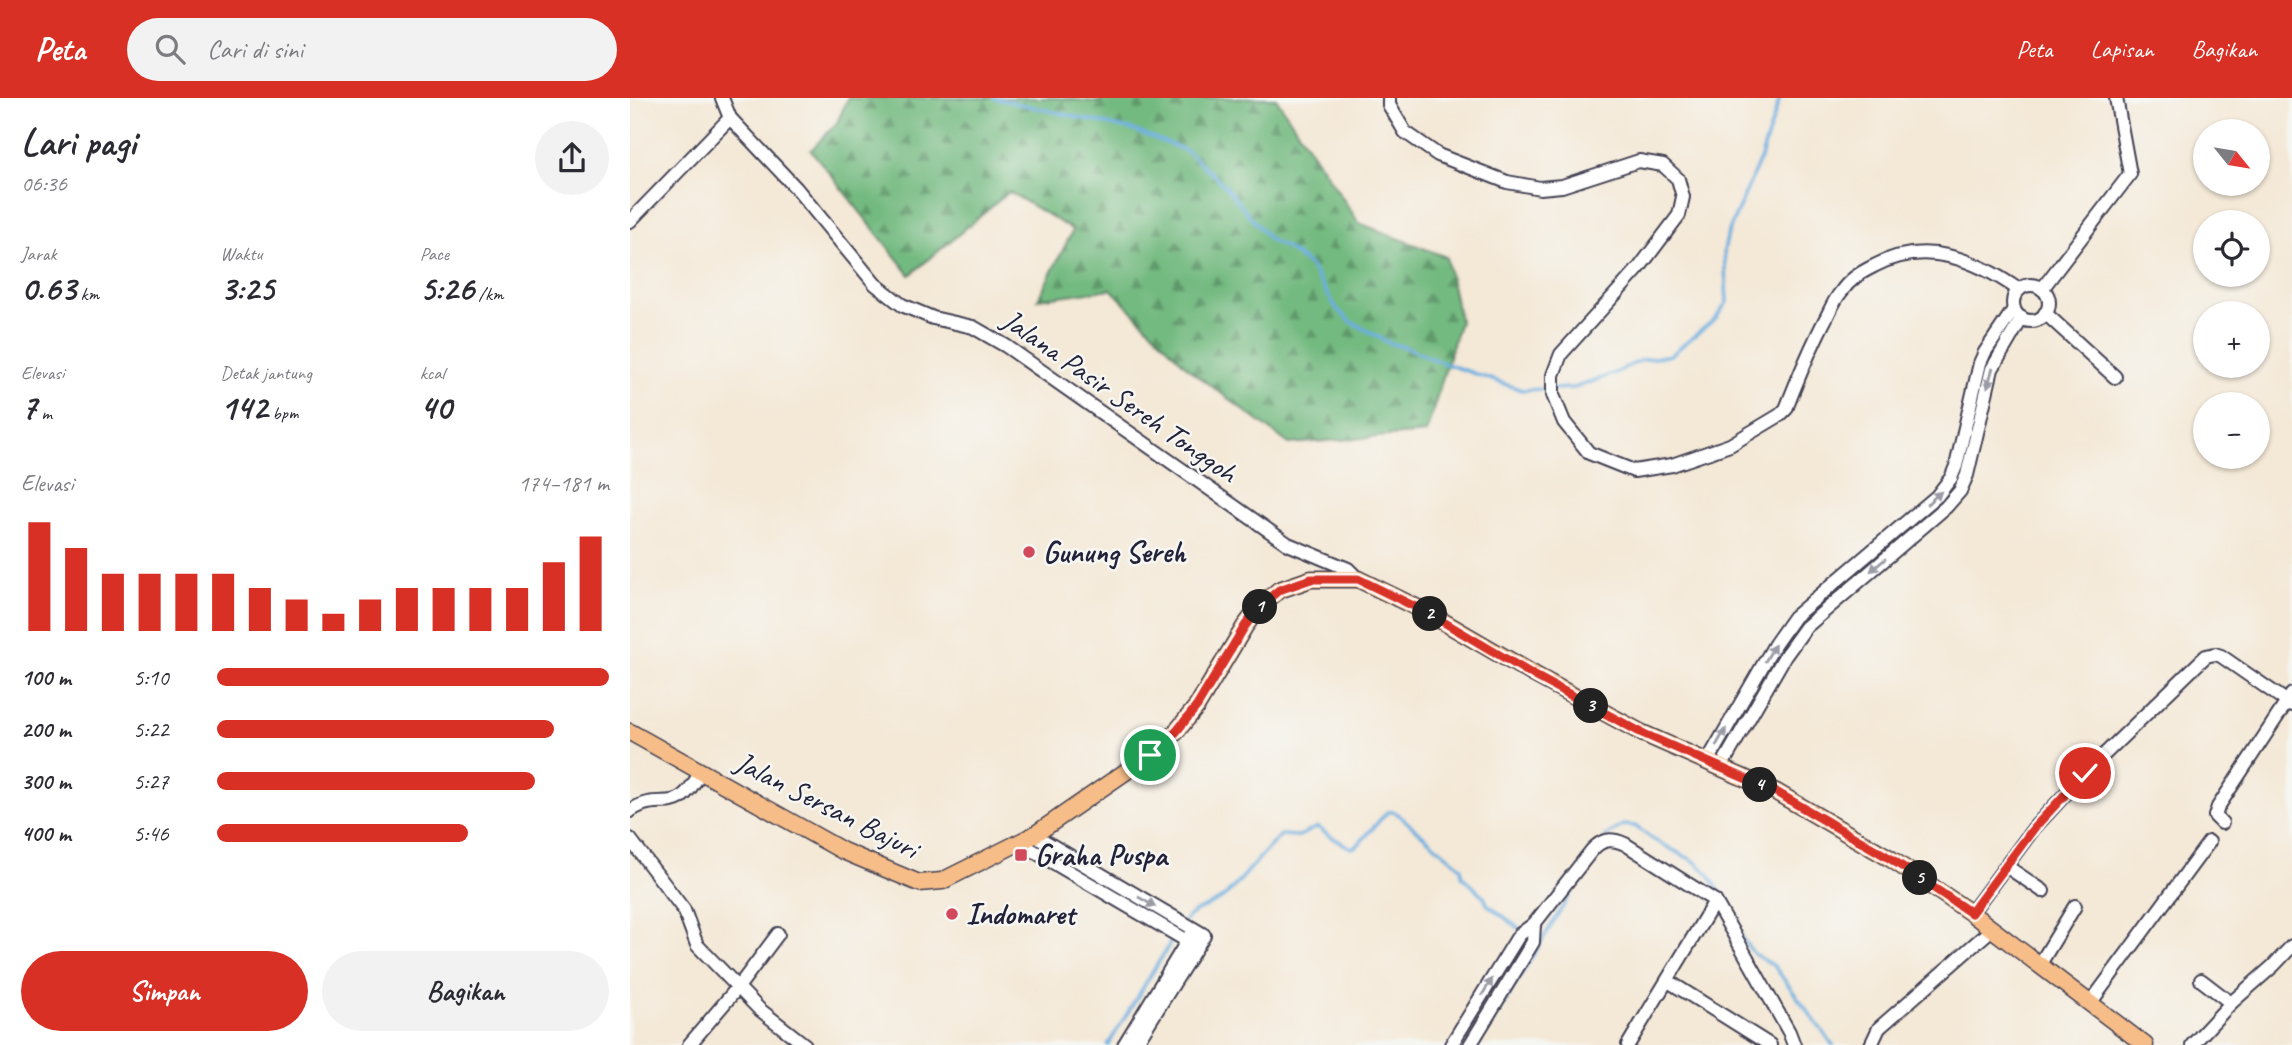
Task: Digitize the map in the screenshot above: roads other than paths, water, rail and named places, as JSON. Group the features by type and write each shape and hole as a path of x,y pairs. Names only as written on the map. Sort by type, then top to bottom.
{"main road":[{"name":"Jalan Sersan Bajuri","path":"630,732 843,851 919,883 942,881 1027,839 1150,755 1176,732 1197,706 1245,626 1261,605 1279,590 1311,579 1358,579 1430,614 1535,676 1642,733 1776,792 1871,847 1971,913 2145,1045"}],"street":[{"name":"Jalana Pasir Sereh Tonggoh","path":"722,98 730,118 796,188 875,284 902,305 933,318 973,327 1006,346 1287,544 1348,569 1358,579"},
{"path":"1389,98 1389,105 1405,132 1438,155 1507,182 1540,188 1562,186 1639,161 1663,165 1678,180 1683,197 1679,215 1639,268 1561,354 1553,375 1553,395 1564,422 1589,453 1634,471 1672,465 1730,445 1780,415 1786,409 1807,355 1839,293 1854,276 1890,257 1912,253 1942,253 1971,262 2019,290"},
{"path":"2042,289 2130,174 2116,98"},
{"path":"630,221 730,118"},
{"path":"1714,764 1806,626 1946,507 1964,484 1992,369 2018,314 2014,299 2019,290 2031,285 2042,289 2049,301 2045,313 2034,320 2018,314"},
{"path":"2045,313 2115,377"},
{"path":"1714,764 1775,644 1794,618 1937,496 1951,478 1980,363 1985,352 2018,314"},
{"path":"1896,529 1906,541"},
{"path":"1971,913 2034,828 2085,773 2206,656 2216,654 2290,700 2218,807 2215,816 2222,824"},
{"path":"630,811 643,803 678,801 690,790 701,771"},
{"path":"630,839 684,910 697,945 759,1009 805,1045"},
{"path":"1027,839 1204,935 1192,944 1124,1045"},
{"path":"1027,839 1192,944"},
{"path":"1451,1045 1519,935 1534,924 1592,850 1603,841 1617,841 1714,901 1794,1045"},
{"path":"2091,1002 2209,842"},
{"path":"2006,866 2043,891"},
{"path":"1628,1045 1714,901"},
{"path":"2040,964 2075,906"},
{"path":"1459,1033 1471,1043 1533,942 1534,924"},
{"path":"1871,1045 1879,1028 1992,929"},
{"path":"689,1045 739,986 778,934"},
{"path":"1519,935 1533,942"},
{"path":"1135,1045 1192,944"},
{"path":"2192,1045 2231,1003 2292,946"},
{"path":"2201,980 2231,1003"},
{"path":"1668,981 1770,1045"}],"waterway":[{"path":"994,98 1133,130 1187,151 1224,185 1270,240 1288,249 1310,266 1337,309 1350,321 1389,343 1522,390 1574,388 1641,360 1671,355 1716,318 1727,302 1724,251 1728,233 1761,157 1780,98"},
{"path":"1184,922 1192,914 1225,896 1281,835 1299,836 1318,827 1351,848 1357,846 1387,812 1395,812 1461,867 1462,876 1484,897 1487,904 1521,930"},
{"path":"1605,837 1623,825 1635,826 1654,840 1694,861 1708,873 1736,919 1742,938 1754,954 1774,966 1833,1045"},
{"path":"1478,1045 1590,862"},
{"path":"1108,1045 1174,937"}],"place":[{"name":"Gunung Sereh","path":"1029,552"},
{"name":"Graha Puspa","path":"1021,855"},
{"name":"Indomaret","path":"952,914"}]}
